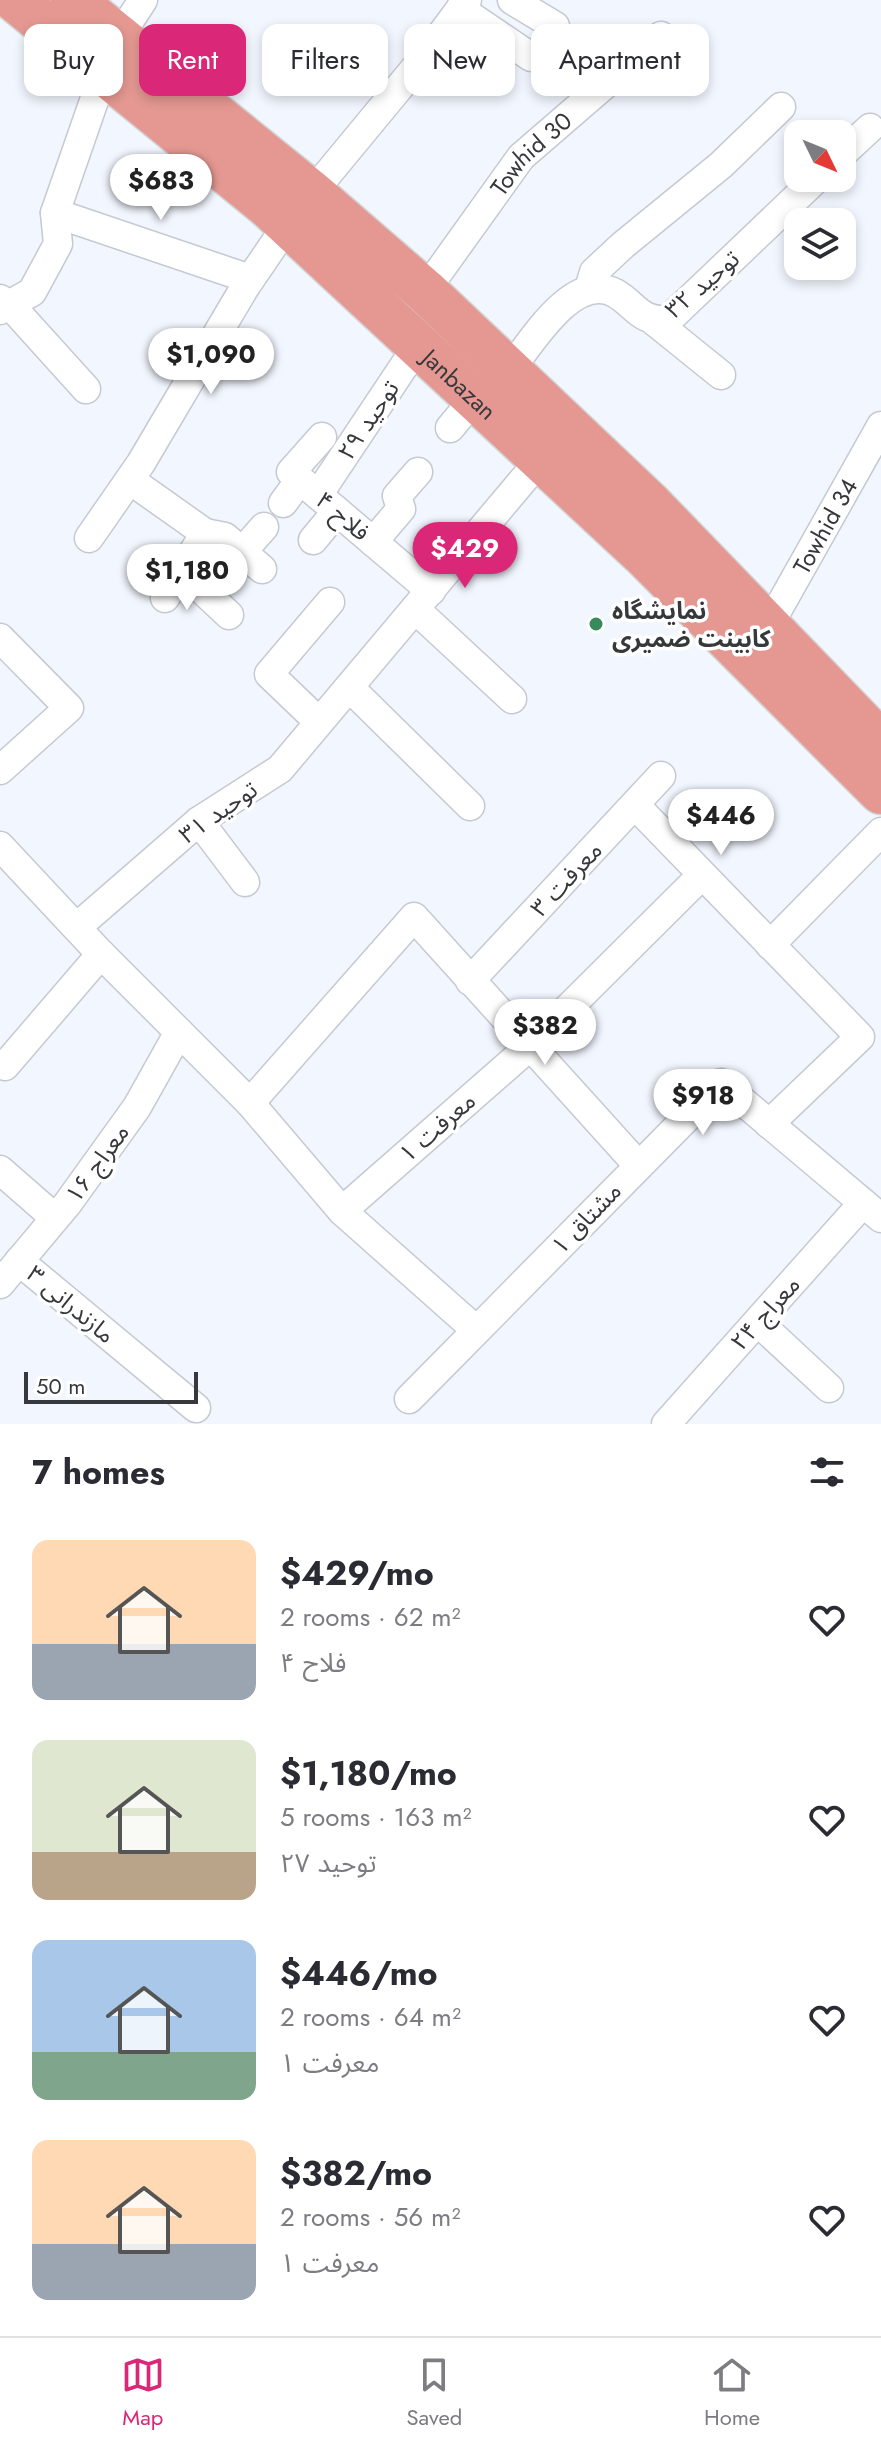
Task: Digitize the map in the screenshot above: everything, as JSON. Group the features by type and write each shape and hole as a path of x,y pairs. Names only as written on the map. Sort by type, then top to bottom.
{"highway":[{"name":"Janbazan","path":"15,0 58,24"},
{"name":"Janbazan","path":"73,0 90,24"},
{"name":"Janbazan","path":"123,64 300,209 425,291 650,504 881,743"},
{"name":"Janbazan","path":"300,209 418,345 462,413 540,460 643,554 881,792"}],"street":[{"path":"123,34 143,0"},
{"path":"512,0 552,24"},
{"path":"89,538 130,480 250,279 300,209 463,5 531,57"},
{"path":"86,389 3,305 32,292 58,244 55,213 96,96"},
{"name":"Towhid 30","path":"425,291 521,157 592,96"},
{"path":"509,371 566,300 589,289 594,272 721,165 781,107"},
{"path":"856,141 870,128"},
{"name":"توحید ۳۲","path":"589,289 613,292 642,316 654,321 668,320 802,192"},
{"path":"55,213 250,279"},
{"path":"654,321 721,375"},
{"name":"توحید ۲۹","path":"319,496 418,345"},
{"name":"Towhid 34","path":"768,627 881,426"},
{"name":"فلاح ۴","path":"322,437 291,472 373,542 512,699"},
{"name":"توحید ۳۱","path":"77,927 199,821 280,769 540,460"},
{"path":"373,542 401,509 397,496 418,472"},
{"path":"130,480 205,533 225,537 252,560 264,527"},
{"path":"283,503 319,496 313,540"},
{"path":"165,598 205,533"},
{"path":"182,571 229,615"},
{"path":"319,722 269,674 330,602"},
{"path":"0,638 69,708 0,770"},
{"path":"349,687 470,806"},
{"name":"معرفت ۳","path":"470,981 661,776"},
{"path":"635,805 860,1037 769,1124 872,1210"},
{"path":"199,821 245,882"},
{"path":"770,945 881,832"},
{"path":"2,853 250,1103 342,1211 476,1330"},
{"name":"معرفت ۱","path":"342,1211 529,1047 702,875"},
{"path":"250,1103 414,917 638,1165"},
{"path":"5,1066 101,954"},
{"name":"معراج ۱۶","path":"0,1284 55,1218 137,1107 179,1032"},
{"name":"مشتاق ۱","path":"409,1399 721,1083 769,1124"},
{"path":"0,1170 55,1218"},
{"name":"معراج ۲۴","path":"666,1424 758,1322 872,1210"},
{"name":"مازندرانی ۳","path":"19,1261 196,1408"},
{"path":"758,1322 829,1388"}],"place":[{"name":"نمایشگاه کابینت ضمیری","path":"596,624"}]}
